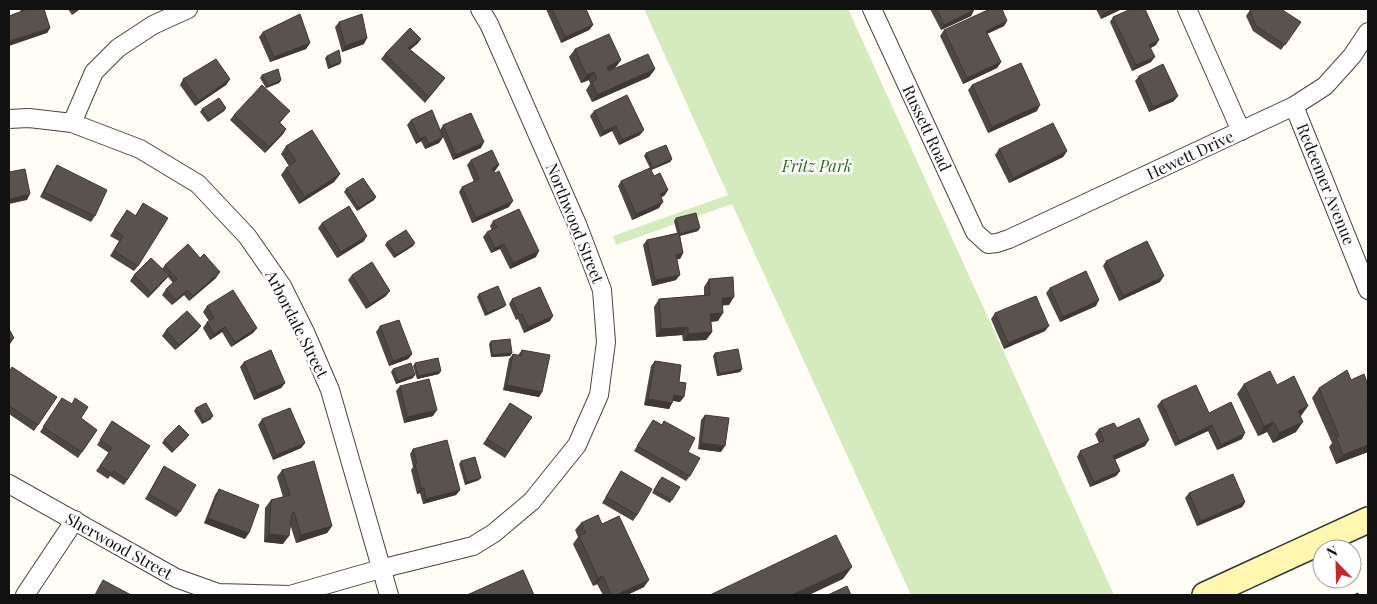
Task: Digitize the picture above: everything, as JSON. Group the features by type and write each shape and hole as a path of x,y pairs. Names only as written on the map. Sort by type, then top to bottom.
{"street":[{"path":"72,123 94,72 118,48 153,25 188,9"},
{"name":"Northwood Street","path":"380,569 472,546 494,533 532,501 577,445 599,395 606,342 602,290 577,224 489,24 480,9"},
{"name":"Russett Road","path":"872,9 975,232 988,244"},
{"path":"1187,9 1241,131"},
{"name":"Hewett Drive","path":"988,244 1009,239 1294,106 1325,86 1352,56 1368,32"},
{"name":"Redeemer Avenue","path":"1294,106 1368,290"},
{"name":"Arbordale Street","path":"9,120 29,118 72,123 140,149 198,184 247,236 282,286 305,332 330,390 389,595"},
{"name":"Sherwood Street","path":"9,484 176,578 218,593 290,595 380,569"},
{"path":"25,595 75,520"},
{"path":"1205,595 1368,520"}],"green space":[{"name":"Fritz Park","path":"644,9 848,9 1114,595 911,595 732,204 616,245 613,236 728,195"}],"building":[{"path":"25,9 44,9 50,28 9,41 9,16"},
{"path":"552,9 586,9 593,25 565,37"},
{"path":"937,9 974,9 974,10 944,25"},
{"path":"990,9 1002,9 1007,21 986,31 1001,62 967,78 944,30"},
{"path":"1102,9 1114,9 1104,13"},
{"path":"1131,9 1145,9 1159,40 1149,45 1155,57 1136,65 1113,17"},
{"path":"1281,9 1301,22 1285,45 1256,26 1250,10"},
{"path":"300,14 310,43 274,57 263,32"},
{"path":"362,14 367,38 345,46 339,22"},
{"path":"410,28 421,39 408,48 445,78 429,97 385,54"},
{"path":"609,34 621,60 607,67 609,71 648,54 655,69 597,95 592,82 597,79 594,72 586,75 575,49"},
{"path":"339,50 341,62 330,66 327,56"},
{"path":"216,59 230,79 199,101 183,79"},
{"path":"1021,63 1040,105 992,127 972,85"},
{"path":"1163,64 1178,96 1153,107 1139,76"},
{"path":"278,69 281,80 268,86 262,75"},
{"path":"262,85 290,111 279,122 286,129 269,147 234,115"},
{"path":"627,95 644,130 622,140 616,126 604,131 594,111"},
{"path":"219,98 226,108 210,120 202,109"},
{"path":"432,110 443,137 429,144 425,136 420,139 411,120"},
{"path":"471,113 484,142 456,155 443,125"},
{"path":"1053,123 1067,151 1013,178 999,149"},
{"path":"312,130 340,174 305,197 286,168 296,161 286,146"},
{"path":"666,145 672,159 653,168 646,153"},
{"path":"492,150 499,165 492,168 495,173 499,171 513,201 476,218 462,187 479,179 471,160"},
{"path":"57,165 107,190 95,216 44,192"},
{"path":"650,168 654,176 660,173 668,190 660,194 663,202 636,214 621,181"},
{"path":"25,169 30,194 9,199 9,172"},
{"path":"363,178 376,197 359,208 346,189"},
{"path":"143,203 168,218 138,266 114,251 123,236 114,230 127,210 136,216"},
{"path":"349,206 367,236 341,252 322,223"},
{"path":"519,209 539,251 513,263 504,244 495,248 487,232 497,227 493,221"},
{"path":"696,213 700,228 680,234 676,218"},
{"path":"406,230 415,243 396,255 387,242"},
{"path":"679,233 683,253 676,255 680,275 655,280 647,240"},
{"path":"1147,241 1164,276 1123,296 1106,261"},
{"path":"188,244 200,258 204,254 220,272 193,296 187,290 176,300 166,289 177,279 165,265"},
{"path":"151,258 169,275 151,293 134,275"},
{"path":"372,262 390,291 370,304 352,275"},
{"path":"1086,271 1099,300 1063,317 1050,288"},
{"path":"733,277 734,297 722,298 723,313 710,314 712,332 688,334 688,327 661,329 659,299 710,295 709,279"},
{"path":"498,286 506,305 487,313 479,294"},
{"path":"540,287 553,316 528,327 522,314 519,315 512,299"},
{"path":"233,290 257,328 235,342 225,327 214,334 207,322 214,318 207,306"},
{"path":"1036,296 1049,326 1008,343 995,313"},
{"path":"187,311 201,326 179,345 166,330"},
{"path":"399,320 412,354 393,361 380,326"},
{"path":"9,329 14,338 9,341"},
{"path":"510,339 512,353 492,355 491,341"},
{"path":"738,349 742,369 719,374 715,353"},
{"path":"271,350 285,383 257,394 244,362"},
{"path":"522,350 550,355 542,392 507,385 513,354 521,356"},
{"path":"438,358 441,371 418,376 415,363"},
{"path":"655,361 681,365 679,382 686,383 684,397 674,395 672,403 648,399"},
{"path":"411,363 415,375 398,381 393,369"},
{"path":"12,367 57,397 38,425 9,406 9,372"},
{"path":"1347,370 1351,380 1364,374 1368,385 1368,445 1343,455 1336,437 1339,436 1319,388"},
{"path":"1270,371 1277,385 1294,376 1308,406 1298,411 1303,422 1279,433 1274,422 1264,426 1244,384"},
{"path":"429,379 437,410 407,417 400,386"},
{"path":"1196,385 1209,413 1231,402 1245,433 1221,445 1212,425 1179,441 1161,401"},
{"path":"62,398 72,404 75,398 88,407 81,418 97,430 82,452 43,427"},
{"path":"206,403 213,416 204,422 196,408"},
{"path":"510,403 532,417 508,452 487,439"},
{"path":"290,408 305,443 276,455 262,419"},
{"path":"705,415 729,418 725,446 701,443"},
{"path":"1139,418 1149,440 1113,456 1120,471 1094,482 1080,451 1104,441 1099,429 1114,423 1117,428"},
{"path":"653,420 662,425 664,421 695,438 688,452 700,458 690,476 637,446"},
{"path":"112,421 150,446 127,480 114,471 112,474 100,466 112,448 100,440"},
{"path":"179,425 189,435 174,450 164,440"},
{"path":"447,440 460,490 426,499 424,488 421,488 413,449"},
{"path":"475,457 481,478 467,482 461,461"},
{"path":"314,461 332,526 301,535 294,512 292,513 289,536 269,534 271,500 290,495 282,470"},
{"path":"164,466 196,485 180,512 149,494"},
{"path":"621,471 652,489 637,515 606,497"},
{"path":"1233,474 1245,502 1201,521 1189,493"},
{"path":"662,477 680,487 672,500 654,490"},
{"path":"219,489 259,505 249,533 208,518"},
{"path":"598,515 602,524 619,516 649,580 616,595 611,595 603,576 598,578 579,536 586,533 581,523"},
{"path":"836,535 852,567 791,595 710,595"},
{"path":"523,570 534,595 467,595"},
{"path":"103,580 131,595 95,595"},
{"path":"847,586 851,595 828,595"}]}
